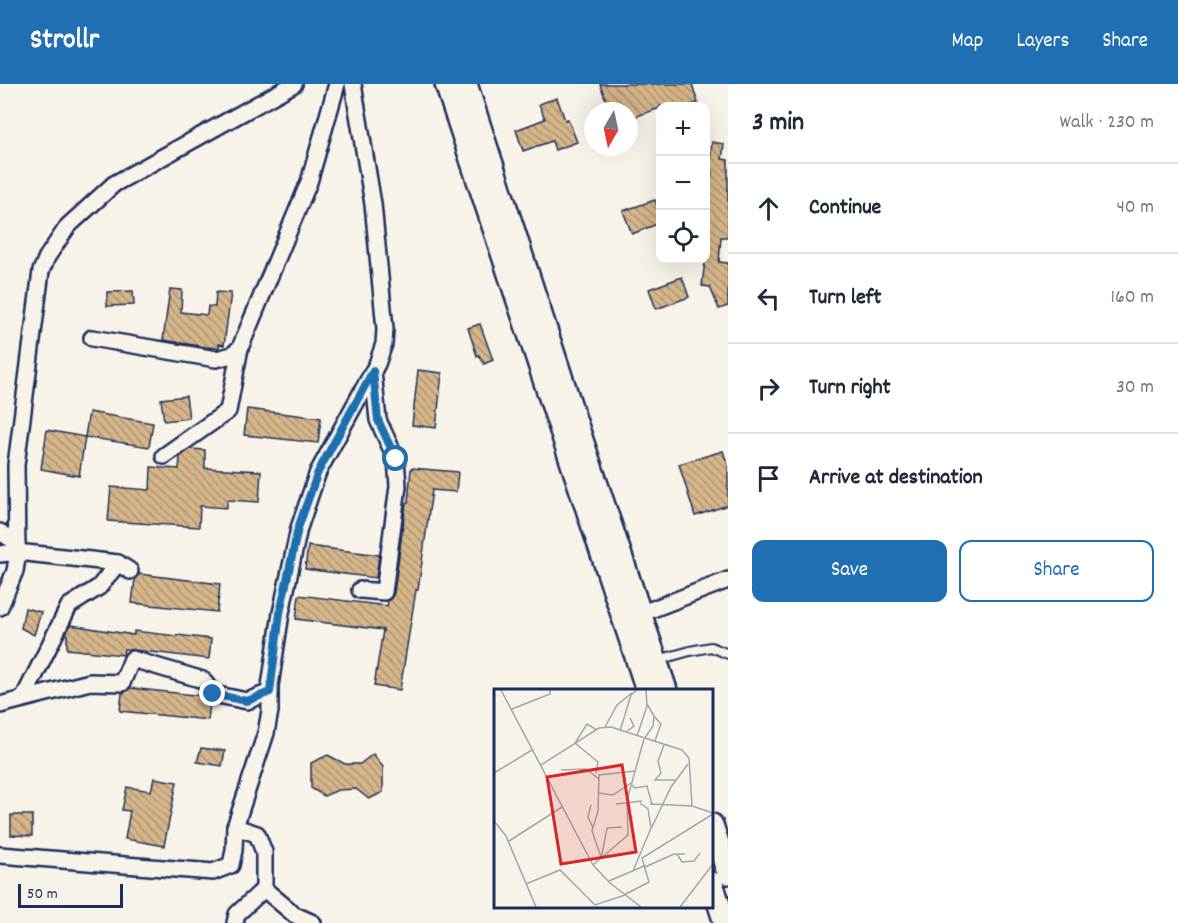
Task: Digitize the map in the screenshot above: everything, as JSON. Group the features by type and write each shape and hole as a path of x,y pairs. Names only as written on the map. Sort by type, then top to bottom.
{"main road":[{"path":"446,84 632,617 656,661 666,689"},
{"path":"466,84 575,419 632,617 647,689"},
{"path":"713,831 728,873"},
{"path":"713,889 725,923"}],"street":[{"path":"0,608 15,571 16,465 41,271 47,257 68,226 114,184 294,84"},
{"path":"164,456 228,411 240,348 309,183 337,84"},
{"path":"0,855 213,872 231,865 235,827 266,734 280,613 298,528 318,472 373,371 384,344 385,329 374,204 353,84"},
{"path":"92,338 216,359 232,355 240,348"},
{"path":"360,590 384,592 398,486 396,459 378,420 373,371"},
{"path":"0,532 17,547 124,567 99,587 69,606 23,699"},
{"path":"0,554 17,547"},
{"path":"632,617 728,580"},
{"path":"0,705 90,682 122,683 132,659 203,680 213,694 247,701 270,692"},
{"path":"235,827 257,834 264,852 264,890 237,914 236,923"},
{"path":"264,890 295,915 313,923"}],"lane":[{"path":"656,661 711,647 728,654"}],"building":[{"path":"600,84 692,84 698,102 656,102 656,109 638,116 638,102 607,102"},
{"path":"557,98 565,120 568,119 577,142 555,150 552,141 523,151 516,130 545,119 539,104"},
{"path":"712,142 724,144 722,159 728,160 728,237 721,237 719,262 728,263 728,306 719,309 710,287 702,286 705,264 710,264 712,171 710,171"},
{"path":"655,200 656,225 632,234 623,211"},
{"path":"682,277 689,297 656,309 649,289"},
{"path":"170,289 182,290 181,312 207,315 208,306 215,307 216,292 231,293 224,345 219,344 219,348 206,347 163,340"},
{"path":"133,291 134,305 107,306 107,292"},
{"path":"480,324 493,360 484,364 479,355 477,356 468,328"},
{"path":"418,370 442,373 436,428 412,425"},
{"path":"186,396 189,418 164,421 161,399"},
{"path":"247,409 321,418 318,443 244,435"},
{"path":"89,412 153,423 149,447 85,437"},
{"path":"47,430 85,437 79,476 41,469"},
{"path":"190,449 205,450 205,468 261,471 259,502 227,500 227,508 200,506 199,527 108,521 111,487 150,490 151,467 179,469 180,457"},
{"path":"723,451 728,466 728,505 695,516 679,464"},
{"path":"411,468 458,472 456,492 432,490 418,590 416,590 400,690 374,686 383,630 296,619 299,595 387,606 394,593"},
{"path":"308,546 379,555 376,578 305,569"},
{"path":"139,574 220,584 217,612 132,603 135,579"},
{"path":"25,608 41,612 34,635 21,628"},
{"path":"71,625 134,635 134,631 211,639 209,659 124,649 123,655 67,649 67,631"},
{"path":"130,688 203,696 210,703 208,720 120,711 122,693"},
{"path":"201,748 225,751 222,766 197,762"},
{"path":"373,754 383,767 383,792 369,799 356,789 338,790 324,796 311,788 311,763 328,755 345,764 360,764"},
{"path":"154,778 177,782 164,846 125,839 130,811 122,810 127,787 151,791"},
{"path":"11,815 32,815 32,836 11,835"}],"route":[{"path":"213,694 247,701 270,692 280,613 298,528 318,472 373,371 378,420 396,459"}]}
